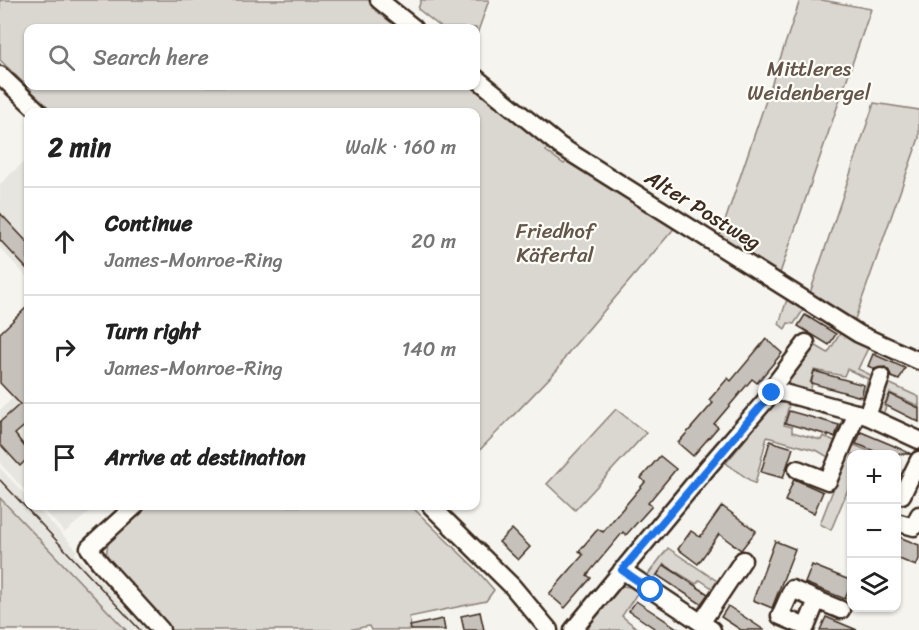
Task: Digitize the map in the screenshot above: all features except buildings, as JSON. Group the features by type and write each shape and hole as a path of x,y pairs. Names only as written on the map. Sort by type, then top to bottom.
{"street":[{"path":"379,0 409,24"},
{"path":"0,75 35,108"},
{"name":"Alter Postweg","path":"480,81 567,151 851,328 919,361"},
{"path":"573,630 772,393 775,384 806,343"},
{"path":"797,469 828,481 881,377"},
{"path":"772,393 784,393 862,415 919,440"},
{"path":"901,492 919,460"},
{"path":"901,496 919,505"},
{"path":"131,510 89,548 102,566 161,630"},
{"path":"435,510 512,586 549,630"},
{"path":"901,523 914,527 919,515"},
{"path":"622,570 707,627 743,560"},
{"path":"817,600 806,627 789,626 780,616 792,589 841,610"}],"shaded area":[{"path":"24,162 24,274 0,248 0,184"},
{"path":"24,388 24,490 0,463 0,410"},
{"path":"0,468 24,494 24,510 39,510 77,550 75,554 146,630 124,630 0,501"},
{"path":"43,510 92,510 65,532"}],"green space":[{"name":"Friedhof Käfertal","path":"0,0 372,0 402,24 24,24 24,84 0,60"},
{"path":"421,0 489,0 480,26 437,24 418,9"},
{"name":"Mittleres Weidenbergel","path":"800,0 822,0 871,9 779,276 719,239"},
{"name":"Friedhof Käfertal","path":"480,89 549,144 546,151 564,164 570,159 678,224 568,353 558,369 480,450 480,108 49,108 31,90"},
{"path":"874,103 919,110 919,138 854,322 809,296"},
{"path":"788,296 870,344 858,369 877,378 866,408 860,406 868,379 847,369 844,376 814,370 810,392 781,384 813,344 828,353 841,332 804,309 794,324 788,323 785,329 779,324"},
{"path":"884,381 919,397 919,406 890,393 883,414 874,411"},
{"path":"777,401 789,404 784,425 792,427 792,432 821,440 823,436 835,441 842,420 848,422 833,460 818,451 767,437 755,484 726,463"},
{"path":"616,409 646,433 575,510 547,484"},
{"path":"856,430 860,431 854,445 866,450 848,450"},
{"path":"847,454 847,492 831,530 820,524"},
{"path":"0,498 126,630 0,630"},
{"path":"141,510 415,510 474,567 494,590 486,601 409,617 412,630 371,630 369,626 348,630 169,630 108,565 108,545 116,530"},
{"path":"668,548 723,585 703,615 697,610 712,588 700,580 696,584 664,564 652,582 646,577"},
{"path":"622,586 630,587 638,592 622,616 639,630 588,630 602,606"}],"tram line":[{"path":"0,480 24,506"},
{"path":"28,510 140,630"}],"route":[{"path":"651,590 622,570 772,393"}]}
